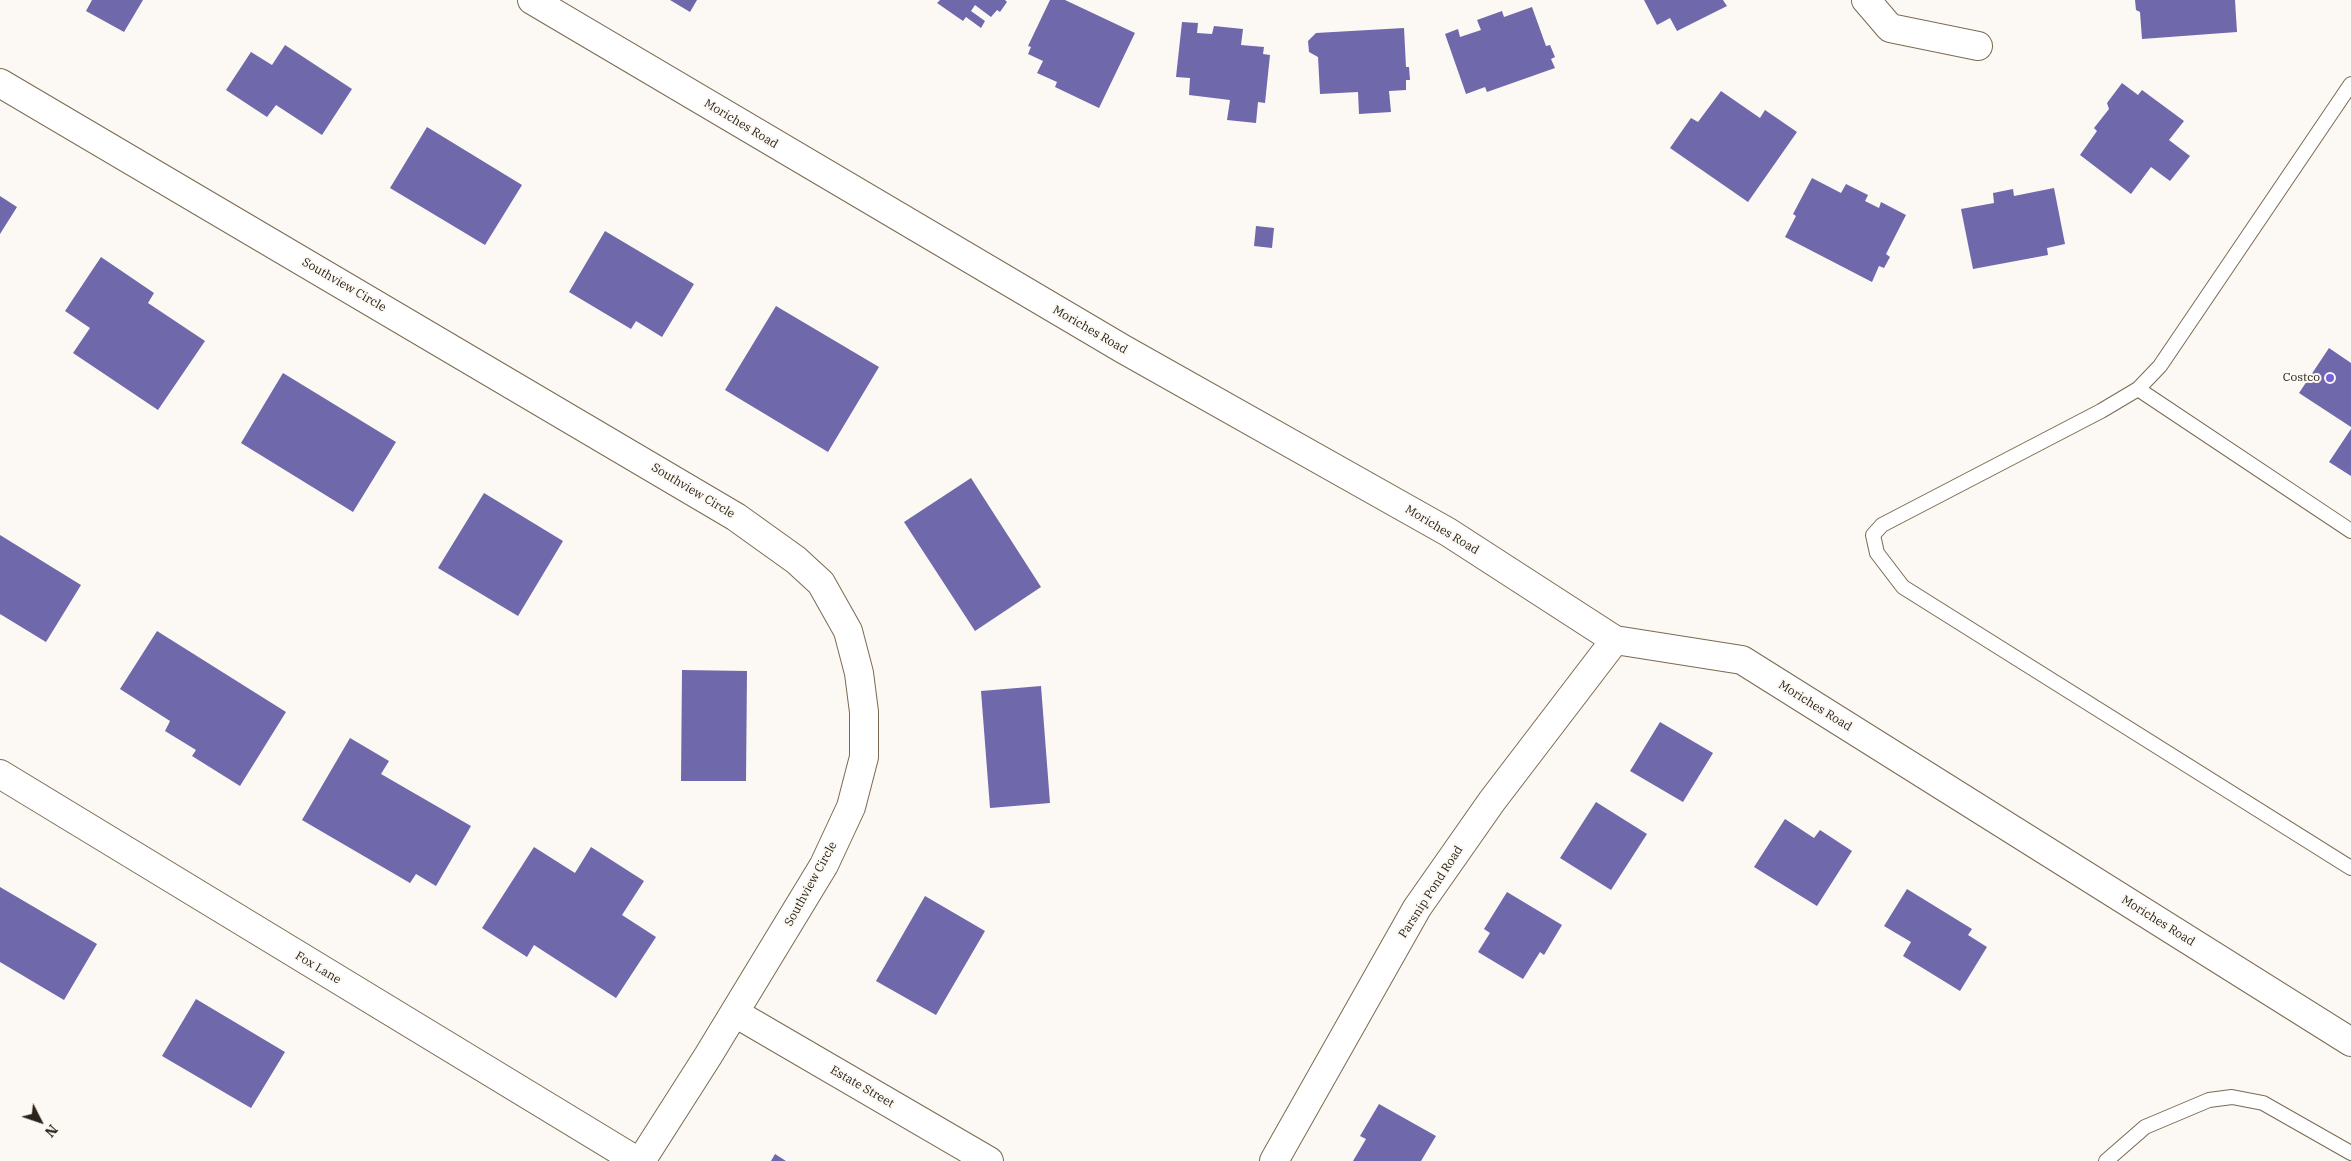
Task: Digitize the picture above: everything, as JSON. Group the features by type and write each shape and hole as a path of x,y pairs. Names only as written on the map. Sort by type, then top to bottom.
{"street":[{"name":"Moriches Road","path":"532,0 1123,349 1448,532 1615,640 1742,660 2351,1042"},
{"path":"1866,0 1890,28 1978,46"},
{"name":"Southview Circle","path":"0,83 686,486 744,522 796,560 821,583 848,631 859,673 864,712 864,757 851,807 824,865 735,1013 641,1161"},
{"name":"Parsnip Pond Road","path":"1274,1161 1417,908 1492,801 1615,640"},
{"name":"Fox Lane","path":"0,774 637,1161"},
{"name":"Estate Street","path":"735,1013 989,1161"}],"lane":[{"path":"2351,84 2160,366 2138,389 2101,411 1882,525 1873,535 1877,553 1902,586 2351,868"},
{"path":"2138,389 2351,531"},
{"path":"2106,1161 2145,1127 2210,1100 2232,1097 2263,1103 2351,1154"}],"building":[{"path":"92,0 143,0 124,32 86,11"},
{"path":"670,0 697,0 690,12"},
{"path":"940,0 1005,0 1007,2 1000,12 997,10 991,17 975,5 971,11 985,21 981,28 966,17 963,21 937,3"},
{"path":"1050,0 1065,0 1135,33 1099,108 1055,87 1057,82 1037,73 1043,61 1028,54 1031,47 1028,46"},
{"path":"1644,0 1723,0 1727,6 1677,31 1670,18 1657,25"},
{"path":"2135,0 2235,0 2237,32 2142,39 2140,12 2136,10"},
{"path":"1532,7 1546,46 1550,45 1555,57 1551,59 1555,68 1487,92 1485,87 1466,94 1445,34 1458,29 1460,37 1481,30 1477,20 1502,11 1504,17"},
{"path":"1182,22 1198,23 1197,33 1212,34 1214,26 1243,29 1241,45 1264,47 1263,54 1270,55 1265,103 1258,102 1256,123 1227,120 1230,100 1189,95 1190,78 1176,77"},
{"path":"1404,28 1406,67 1409,67 1410,80 1406,80 1406,90 1389,91 1391,112 1359,114 1358,92 1320,94 1318,57 1309,52 1308,41 1316,33"},
{"path":"285,45 352,89 322,135 276,105 267,117 226,90 251,52 272,65"},
{"path":"2122,83 2138,95 2142,90 2184,121 2169,140 2190,156 2170,181 2151,167 2131,194 2080,155 2097,131 2094,128 2109,109 2107,103"},
{"path":"1721,91 1760,118 1765,110 1797,132 1748,202 1670,148 1691,118 1698,122"},
{"path":"427,127 522,185 485,245 390,188"},
{"path":"1812,178 1841,193 1846,184 1868,195 1865,201 1879,208 1881,202 1906,215 1886,254 1890,257 1884,268 1879,266 1872,282 1785,237 1796,216 1793,214"},
{"path":"2054,188 2065,244 2047,248 2048,255 1973,269 1961,209 1994,203 1993,193 2013,189 2014,196"},
{"path":"0,196 17,207 0,234"},
{"path":"1256,226 1274,228 1272,248 1254,246"},
{"path":"605,231 694,284 662,337 636,321 631,329 569,292"},
{"path":"101,257 154,293 148,303 205,341 158,410 73,353 90,328 65,311"},
{"path":"776,306 879,367 828,452 725,390"},
{"name":"Costco","path":"2329,348 2351,363 2351,427 2299,393"},
{"path":"283,373 396,442 353,512 241,443"},
{"path":"2351,429 2351,476 2329,462"},
{"path":"971,478 1041,587 975,631 904,522"},
{"path":"484,493 563,541 518,616 438,568"},
{"path":"0,535 81,585 46,642 0,614"},
{"path":"157,631 286,712 240,786 192,756 196,750 165,731 170,721 120,689"},
{"path":"682,670 747,671 746,781 681,781"},
{"path":"1041,686 1050,803 990,808 981,691"},
{"path":"1660,722 1713,753 1683,802 1630,771"},
{"path":"350,738 389,761 381,774 471,826 436,886 416,874 410,883 302,820"},
{"path":"1596,802 1647,834 1611,890 1560,858"},
{"path":"1785,819 1814,838 1820,830 1852,851 1817,906 1754,867"},
{"path":"534,847 575,873 591,847 644,881 622,915 656,937 616,998 534,945 527,957 482,928"},
{"path":"0,887 97,944 64,1000 0,962"},
{"path":"1907,889 1972,929 1968,935 1987,947 1960,991 1903,956 1911,942 1884,926"},
{"path":"1507,892 1562,925 1544,955 1540,952 1523,979 1478,952 1490,933 1484,929"},
{"path":"925,896 985,931 936,1015 876,981"},
{"path":"196,999 285,1052 251,1108 162,1056"},
{"path":"1379,1104 1436,1136 1421,1161 1353,1161 1366,1139 1360,1136"},
{"path":"775,1154 786,1161 771,1161"}],"place":[{"name":"Costco","path":"2330,378"}]}
